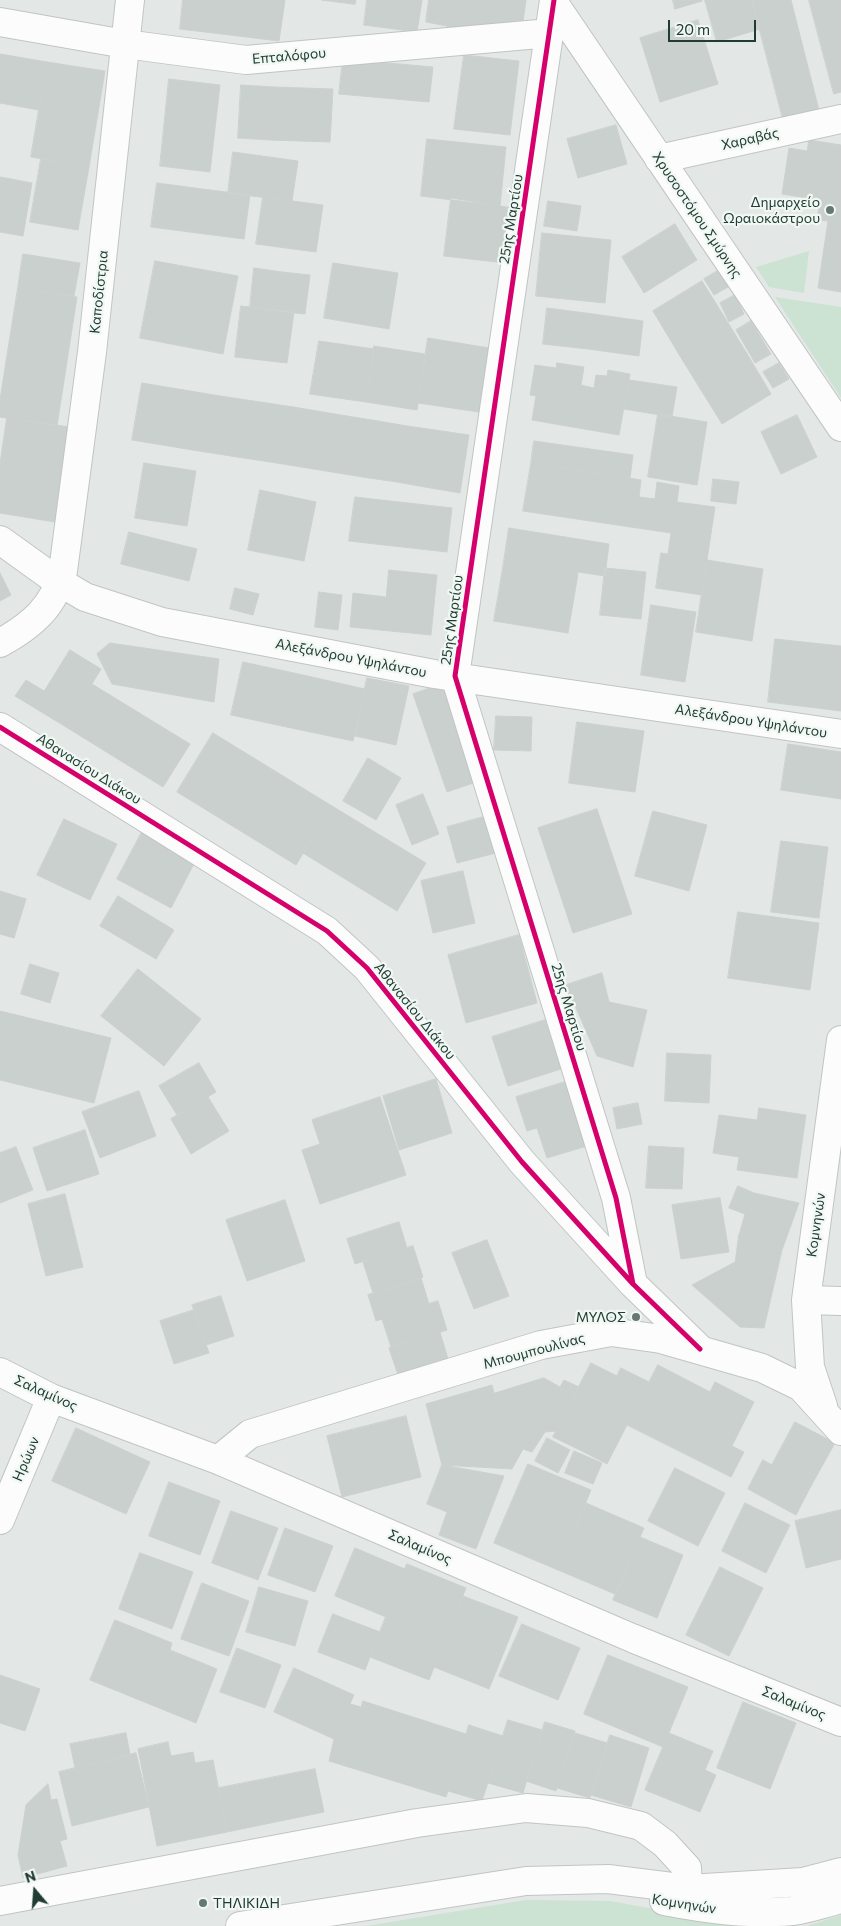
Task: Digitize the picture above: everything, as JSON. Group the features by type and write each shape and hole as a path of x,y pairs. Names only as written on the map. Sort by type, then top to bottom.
{"street":[{"name":"Καποδίστρια","path":"0,643 36,621 47,608 60,582 92,352 130,0"},
{"name":"25ης Μαρτίου","path":"554,1 455,676 616,1198 633,1284"},
{"name":"Χρυσοστόμου Σμύρνης","path":"554,1 841,428"},
{"name":"Επταλόφου","path":"0,22 126,44 262,61 550,33"},
{"name":"Χαραβάς","path":"660,160 841,119"},
{"name":"Αλεξάνδρου Υψηλάντου","path":"0,540 85,597 162,622 434,674 841,734"},
{"name":"Αθανασίου Διάκου","path":"0,727 327,931 368,968 522,1162 633,1284 700,1349"},
{"name":"Κομνηνών","path":"824,1409 810,1367 806,1300 841,1040"},
{"path":"806,1300 841,1301"},
{"name":"Μπουμπουλίνας","path":"218,1460 250,1434 541,1346 611,1332 661,1339 762,1368 801,1387 824,1409 841,1431"},
{"name":"Σαλαμίνος","path":"0,1372 51,1398 218,1460 632,1638 841,1722"},
{"name":"Ηρώων","path":"0,1520 51,1398"},
{"path":"0,1901 416,1823 526,1808 588,1812 641,1826 665,1844 687,1868 685,1896"},
{"name":"Κομνηνών","path":"685,1896 803,1882 841,1872"},
{"name":"Κομνηνών","path":"240,1926 526,1881 603,1890 685,1896 745,1912 794,1911 841,1899"}],"green space":[{"path":"809,251 804,293 769,287 756,267"},
{"path":"775,297 841,307 841,398"},
{"path":"526,1900 611,1901 743,1926 366,1926"},
{"path":"841,1915 841,1926 807,1926"}],"building":[{"path":"183,0 243,0 238,36 180,29"},
{"path":"243,0 285,0 279,41 238,36"},
{"path":"322,0 356,0 355,4"},
{"path":"367,0 422,0 417,32 364,25"},
{"path":"429,0 526,0 522,29 493,24 491,36 447,30 447,26 426,22"},
{"path":"673,0 702,0 702,1 675,9"},
{"path":"705,0 751,0 760,29 717,42"},
{"path":"752,0 791,0 819,110 783,119"},
{"path":"809,0 841,0 841,92 834,94"},
{"path":"698,20 718,84 660,102 640,38"},
{"path":"0,54 47,62 39,110 0,103"},
{"path":"464,55 519,61 510,135 454,129"},
{"path":"343,59 433,67 429,102 339,94"},
{"path":"47,62 105,71 89,167 31,157"},
{"path":"169,79 220,85 210,172 160,166"},
{"path":"241,85 274,87 270,140 238,138"},
{"path":"274,87 303,88 299,141 270,140"},
{"path":"303,88 333,89 330,142 299,141"},
{"path":"616,125 627,164 578,178 567,139"},
{"path":"427,139 506,147 500,206 421,196"},
{"name":"Δημαρχείο Ωραιοκάστρου","path":"809,140 841,145 841,292 818,288 828,221 817,220 820,200 782,194 789,148 807,151"},
{"path":"233,152 298,161 292,201 228,193"},
{"path":"41,159 89,167 78,230 30,222"},
{"path":"0,177 6,178 0,211"},
{"path":"6,178 32,183 23,236 0,232 0,211"},
{"path":"157,183 210,190 205,234 151,227"},
{"path":"210,190 250,195 244,239 205,234"},
{"path":"263,197 292,201 286,248 256,244"},
{"path":"451,198 512,208 505,263 444,256"},
{"path":"292,201 323,205 316,252 286,248"},
{"path":"548,201 581,206 577,231 544,226"},
{"path":"675,224 697,260 644,293 622,257"},
{"path":"542,233 611,240 605,303 536,296"},
{"path":"23,254 80,263 74,296 18,288"},
{"path":"155,261 238,276 223,354 140,338"},
{"path":"333,263 398,273 389,329 324,318"},
{"path":"254,268 282,272 277,311 250,307"},
{"path":"719,270 728,287 714,295 704,279"},
{"path":"282,272 310,275 305,314 277,311"},
{"path":"702,281 730,326 680,356 653,311"},
{"path":"18,288 77,297 57,426 0,417 0,400"},
{"path":"735,295 744,314 729,322 720,303"},
{"path":"241,306 294,312 287,363 235,357"},
{"path":"547,308 593,314 588,349 543,344"},
{"path":"593,314 643,321 639,356 588,349"},
{"path":"751,321 771,354 755,363 736,330"},
{"path":"730,326 746,352 696,382 680,356"},
{"path":"428,338 489,348 479,412 418,403"},
{"path":"319,341 374,349 366,402 310,394"},
{"path":"374,346 425,354 417,410 366,402"},
{"path":"746,352 771,394 722,424 696,382"},
{"path":"557,363 584,367 581,385 594,388 596,375 607,376 608,370 630,374 619,435 532,420 536,396 530,395 535,365 556,368"},
{"path":"779,363 789,379 773,388 763,372"},
{"path":"629,380 677,387 672,417 624,409"},
{"path":"142,383 214,395 205,452 132,440"},
{"path":"214,395 240,399 231,456 205,452"},
{"path":"240,399 267,403 257,460 231,456"},
{"path":"267,403 293,407 283,464 257,460"},
{"path":"293,407 347,416 338,473 283,464"},
{"path":"658,414 707,422 697,485 648,477"},
{"path":"797,415 817,457 781,474 761,432"},
{"path":"347,416 378,421 369,478 338,473"},
{"path":"7,418 70,427 55,522 0,513 0,464"},
{"path":"378,421 407,426 397,482 369,478"},
{"path":"407,426 435,430 425,487 397,482"},
{"path":"435,430 469,435 460,493 425,487"},
{"path":"534,441 633,455 630,478 531,464"},
{"path":"144,463 196,471 187,526 135,518"},
{"path":"531,464 598,473 590,521 523,511"},
{"path":"598,473 641,480 639,497 655,499 657,482 679,486 677,502 715,507 707,560 668,554 671,533 590,521"},
{"path":"713,479 739,482 736,504 711,501"},
{"path":"260,490 316,502 304,561 248,550"},
{"path":"355,497 452,508 447,552 349,541"},
{"path":"509,528 609,544 605,576 578,572 577,580 503,568"},
{"path":"129,532 197,549 189,581 121,564"},
{"path":"661,553 707,560 702,595 656,588"},
{"path":"707,560 763,569 752,641 696,632"},
{"path":"503,568 577,580 568,633 494,621"},
{"path":"605,568 646,572 641,619 600,615"},
{"path":"389,570 437,575 431,635 350,627 353,593 386,597"},
{"path":"0,573 11,595 0,601"},
{"path":"235,588 259,594 253,615 230,609"},
{"path":"319,592 342,595 338,630 315,627"},
{"path":"651,605 696,612 685,682 641,675"},
{"path":"775,639 841,646 841,711 768,702"},
{"path":"110,643 219,659 214,702 112,684 97,654"},
{"path":"70,650 101,669 66,727 15,696 26,680 44,691"},
{"path":"243,662 294,673 282,726 231,715"},
{"path":"294,673 365,689 353,741 282,726"},
{"path":"367,678 409,686 396,745 355,736"},
{"path":"448,682 482,780 447,792 413,694"},
{"path":"92,684 190,744 163,787 66,727"},
{"path":"496,716 532,717 531,751 494,750"},
{"path":"577,722 644,731 635,792 569,783"},
{"path":"213,733 332,806 296,865 177,792"},
{"path":"788,744 841,752 841,799 781,790"},
{"path":"368,758 401,778 376,820 343,801"},
{"path":"423,794 439,834 412,845 396,805"},
{"path":"332,806 426,863 397,911 303,853"},
{"path":"597,809 632,914 573,933 538,828"},
{"path":"653,811 707,825 689,891 635,876"},
{"path":"487,816 496,853 457,863 447,827"},
{"path":"64,819 117,844 90,900 37,875"},
{"path":"143,830 197,858 171,908 117,879"},
{"path":"781,841 828,847 819,918 771,912"},
{"path":"463,871 475,923 433,933 421,881"},
{"path":"0,891 26,899 14,938 0,934"},
{"path":"118,896 174,930 156,959 100,926"},
{"path":"738,912 819,923 810,990 728,978"},
{"path":"519,935 537,1003 466,1023 448,955"},
{"path":"30,964 59,973 50,1003 21,994"},
{"path":"138,969 201,1019 164,1066 101,1016"},
{"path":"602,973 609,1002 647,1010 633,1067 597,1056 566,985"},
{"path":"0,1011 111,1038 94,1103 0,1080"},
{"path":"545,1020 561,1069 508,1086 492,1037"},
{"path":"667,1053 711,1055 709,1103 665,1101"},
{"path":"199,1063 216,1092 177,1115 159,1086"},
{"path":"578,1078 587,1146 547,1158 537,1128 527,1131 516,1097"},
{"path":"436,1079 452,1133 399,1150 383,1096"},
{"path":"139,1091 156,1136 100,1158 82,1112"},
{"path":"208,1097 229,1131 191,1154 171,1119"},
{"path":"380,1097 406,1175 320,1204 302,1150 320,1144 312,1120"},
{"path":"638,1103 642,1124 617,1129 613,1108"},
{"path":"759,1108 806,1115 797,1178 737,1170 739,1157 713,1153 719,1115 757,1120"},
{"path":"85,1130 99,1174 47,1191 33,1148"},
{"path":"649,1146 684,1148 682,1189 646,1188"},
{"path":"16,1147 33,1190 0,1203 0,1153"},
{"path":"738,1186 754,1193 799,1203 782,1250 739,1235 745,1214 729,1208"},
{"path":"65,1194 83,1267 46,1276 28,1204"},
{"path":"720,1198 729,1252 681,1259 672,1205"},
{"path":"285,1200 305,1261 247,1281 226,1220"},
{"path":"399,1222 407,1248 355,1264 347,1239"},
{"path":"739,1235 782,1250 764,1328 740,1327 692,1285 735,1262"},
{"path":"487,1240 509,1296 474,1309 452,1253"},
{"path":"413,1246 423,1277 373,1293 363,1262"},
{"path":"421,1278 429,1304 376,1321 368,1295"},
{"path":"221,1296 234,1336 206,1345 192,1305"},
{"path":"438,1301 447,1330 391,1347 382,1319"},
{"path":"194,1310 209,1353 174,1364 160,1321"},
{"path":"440,1332 448,1359 398,1375 389,1348"},
{"path":"591,1363 617,1376 580,1450 553,1437"},
{"path":"658,1365 710,1392 715,1382 754,1402 732,1446 744,1452 731,1477 627,1425"},
{"path":"621,1368 649,1382 607,1464 580,1450"},
{"path":"544,1378 560,1387 564,1380 579,1387 556,1431 545,1432 532,1452 523,1449 512,1469 442,1465 426,1404 492,1385 494,1393"},
{"path":"406,1416 421,1477 342,1497 327,1436"},
{"path":"795,1422 835,1443 811,1486 772,1465"},
{"path":"76,1428 150,1462 126,1514 52,1481"},
{"path":"547,1438 570,1450 558,1473 535,1461"},
{"path":"574,1451 602,1463 593,1484 565,1473"},
{"path":"763,1460 811,1486 796,1515 748,1489"},
{"path":"528,1464 591,1490 558,1570 494,1543"},
{"path":"442,1465 504,1476 476,1549 439,1535 447,1512 427,1504"},
{"path":"675,1468 725,1493 698,1546 648,1521"},
{"path":"169,1482 220,1501 200,1555 149,1536"},
{"path":"586,1503 644,1528 615,1594 558,1570"},
{"path":"745,1503 790,1525 766,1573 722,1551"},
{"path":"841,1510 841,1559 806,1568 795,1521"},
{"path":"231,1511 278,1528 258,1580 212,1563"},
{"path":"285,1528 333,1546 315,1592 268,1575"},
{"path":"640,1537 683,1555 657,1618 613,1600"},
{"path":"355,1548 405,1569 386,1617 335,1596"},
{"path":"140,1553 193,1572 172,1629 119,1609"},
{"path":"407,1564 466,1588 429,1680 370,1657"},
{"path":"720,1567 763,1588 729,1656 686,1635"},
{"path":"202,1583 249,1601 229,1656 181,1639"},
{"path":"259,1587 308,1601 295,1646 246,1632"},
{"path":"463,1596 518,1617 489,1689 434,1667"},
{"path":"333,1614 380,1632 365,1670 318,1652"},
{"path":"115,1620 172,1643 170,1650 217,1669 196,1723 90,1680"},
{"path":"522,1624 580,1648 558,1700 499,1676"},
{"path":"237,1648 281,1665 265,1708 220,1692"},
{"path":"608,1655 688,1687 663,1747 584,1714"},
{"path":"294,1668 354,1695 334,1739 274,1712"},
{"path":"0,1675 40,1689 25,1731 0,1723"},
{"path":"363,1701 466,1734 446,1797 329,1761 334,1739 350,1704 361,1707"},
{"path":"743,1702 796,1723 770,1789 717,1768"},
{"path":"508,1720 542,1730 523,1793 488,1783"},
{"path":"545,1722 575,1731 556,1791 526,1781"},
{"path":"469,1725 503,1736 482,1801 448,1791"},
{"path":"126,1733 130,1755 75,1768 70,1744"},
{"path":"575,1733 607,1743 590,1798 557,1788"},
{"path":"669,1733 713,1751 705,1770 716,1775 700,1812 645,1790"},
{"path":"610,1735 649,1748 631,1807 591,1795"},
{"path":"168,1742 171,1756 193,1752 195,1763 213,1760 227,1832 157,1846 138,1749"},
{"path":"136,1753 149,1807 72,1826 59,1772"},
{"path":"315,1769 324,1812 227,1832 219,1788"},
{"path":"48,1784 51,1800 57,1799 67,1839 60,1841 67,1866 23,1878 18,1855 26,1805"}],"cycle path":[{"path":"554,0 455,676 616,1198 633,1284"},
{"path":"0,727 327,931 367,968 522,1162 633,1284 700,1349"}],"place":[{"name":"Δημαρχείο Ωραιοκάστρου","path":"830,210"},
{"name":"ΜΥΛΟΣ","path":"636,1317"},
{"name":"ΤΗΛΙΚΙΔΗ","path":"203,1903"}]}
